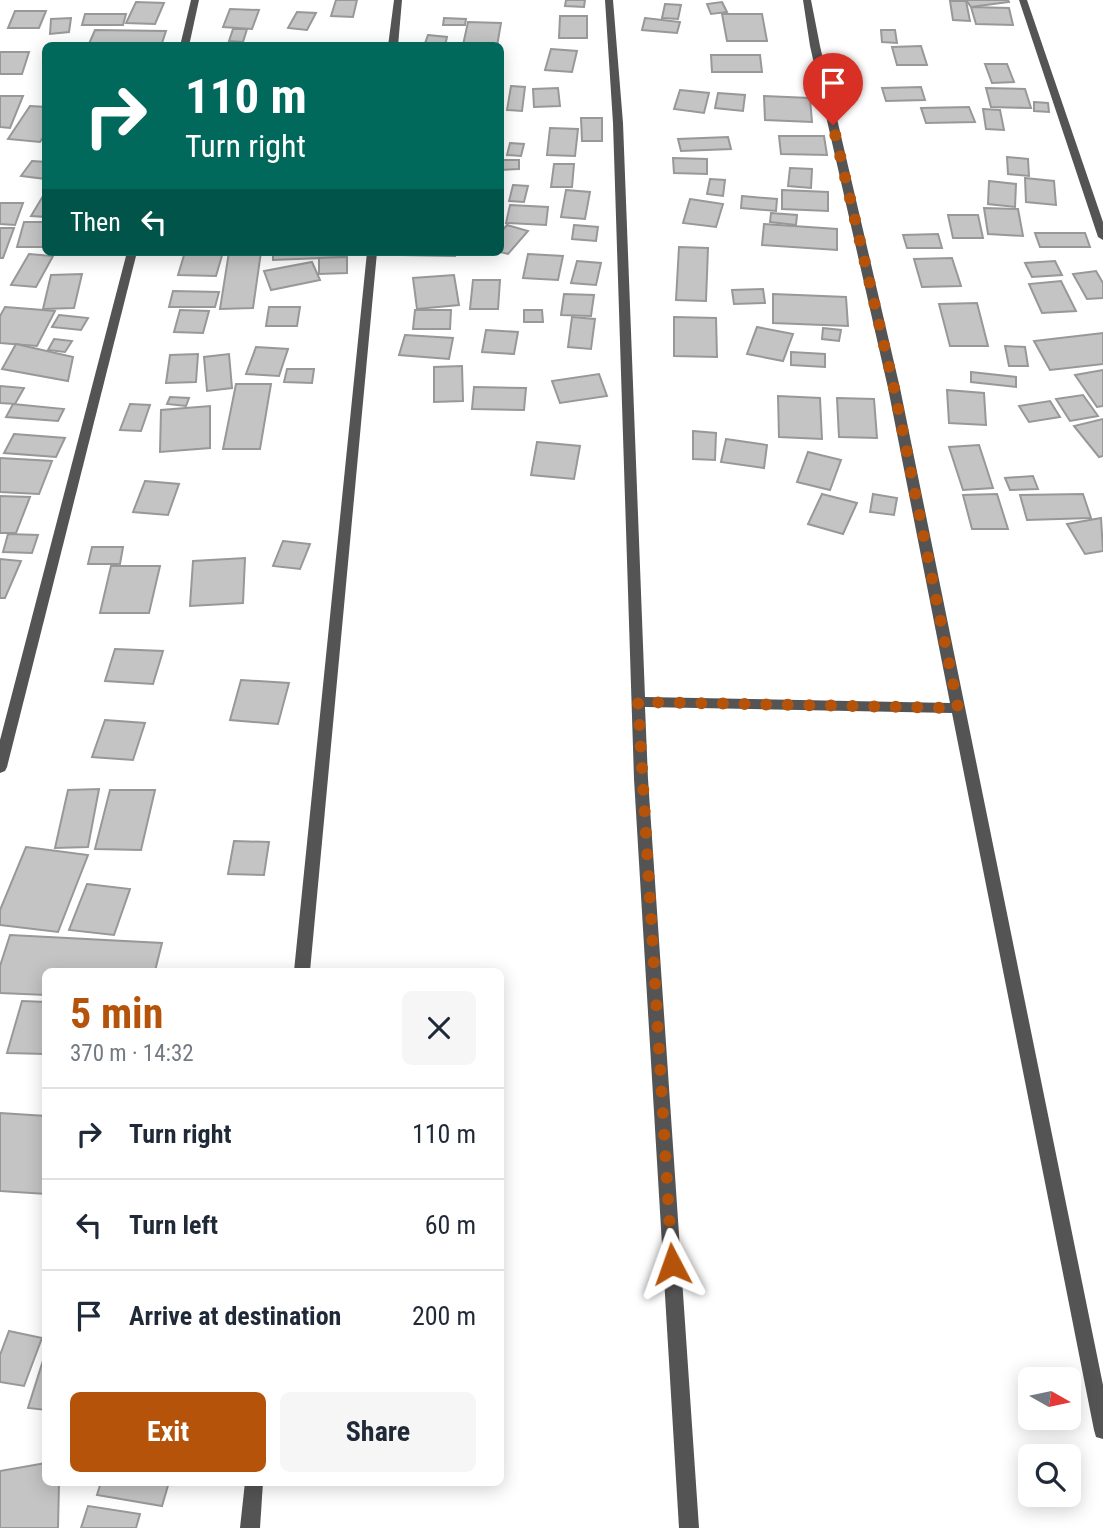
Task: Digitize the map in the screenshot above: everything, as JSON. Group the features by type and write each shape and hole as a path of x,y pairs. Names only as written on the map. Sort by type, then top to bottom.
{"street":[{"path":"185,42 195,0"},
{"path":"393,42 398,0"},
{"path":"609,0 618,123 638,702 689,1528"},
{"path":"807,0 815,46 894,388 1103,1430"},
{"path":"1023,0 1103,237"},
{"path":"0,767 131,256"},
{"path":"302,968 372,256"},
{"path":"638,702 958,708"},
{"path":"250,1528 254,1486"}],"building":[{"path":"336,0 357,0 353,17 331,16"},
{"path":"566,0 585,0 584,7 565,6"},
{"path":"966,0 1008,0 1009,2 971,7"},
{"path":"950,1 966,1 970,21 953,20"},
{"path":"136,2 164,3 155,24 126,23"},
{"path":"722,2 727,12 711,14 707,4"},
{"path":"665,4 681,5 678,19 662,18"},
{"path":"971,7 1009,8 1013,25 976,24"},
{"path":"230,9 259,10 252,29 223,27"},
{"path":"15,11 46,11 39,28 8,28"},
{"path":"297,12 316,13 307,30 288,28"},
{"path":"85,14 126,14 123,25 82,25"},
{"path":"722,14 762,14 767,41 727,41"},
{"path":"560,16 587,16 587,38 559,38"},
{"path":"71,18 69,32 50,34 51,19"},
{"path":"444,18 466,19 465,25 443,25"},
{"path":"645,18 680,22 677,33 642,30"},
{"path":"468,22 501,23 498,42 464,42"},
{"path":"233,29 247,29 243,42 229,41"},
{"path":"95,30 166,31 162,42 90,42"},
{"path":"881,30 895,30 897,43 882,42"},
{"path":"428,35 447,37 446,42 425,42"},
{"path":"921,46 927,65 897,65 892,47"},
{"path":"551,49 577,51 572,72 545,70"},
{"path":"0,52 29,52 22,74 0,74"},
{"path":"711,55 760,55 762,72 712,72"},
{"path":"985,64 1007,64 1014,82 992,83"},
{"path":"511,86 525,87 522,111 507,110"},
{"path":"921,87 925,100 886,101 882,88"},
{"path":"558,88 560,106 534,107 533,89"},
{"path":"986,88 1025,89 1031,108 991,107"},
{"path":"680,90 709,93 704,113 674,109"},
{"path":"718,93 745,95 743,111 715,108"},
{"path":"0,96 23,96 10,128 0,127"},
{"path":"764,96 810,98 812,122 765,120"},
{"path":"1034,102 1048,103 1049,112 1034,111"},
{"path":"30,106 42,107 40,142 8,139"},
{"path":"969,107 975,122 926,123 921,108"},
{"path":"983,109 1000,110 1004,130 986,129"},
{"path":"581,118 602,118 602,141 582,141"},
{"path":"550,128 578,129 575,156 547,155"},
{"path":"779,136 824,136 827,155 781,154"},
{"path":"728,137 731,149 681,151 678,139"},
{"path":"510,143 524,144 521,156 507,155"},
{"path":"1007,157 1028,159 1029,176 1008,174"},
{"path":"673,158 707,159 707,174 674,173"},
{"path":"504,160 519,160 519,169 504,170"},
{"path":"32,161 42,162 42,179 21,176"},
{"path":"554,164 574,164 572,187 551,187"},
{"path":"790,168 812,169 811,188 788,186"},
{"path":"1025,178 1054,181 1056,205 1026,202"},
{"path":"710,179 725,180 723,196 707,194"},
{"path":"989,181 1016,184 1015,207 988,204"},
{"path":"513,185 528,186 524,202 509,201"},
{"path":"566,190 590,192 585,219 561,217"},
{"path":"782,190 828,192 828,211 782,209"},
{"path":"742,196 777,199 776,211 741,208"},
{"path":"42,198 42,217 31,216"},
{"path":"690,199 723,204 716,227 683,223"},
{"path":"0,203 23,203 15,225 0,224"},
{"path":"510,205 548,207 546,225 506,223"},
{"path":"984,208 1018,209 1023,236 988,234"},
{"path":"771,213 797,215 796,225 770,222"},
{"path":"948,215 978,215 983,238 953,238"},
{"path":"24,222 42,222 42,247 17,247"},
{"path":"764,224 837,229 837,250 762,245"},
{"path":"507,225 528,231 508,254 504,253 504,228"},
{"path":"574,225 598,227 596,241 572,239"},
{"path":"0,228 14,228 3,258 0,258"},
{"path":"1035,233 1085,233 1090,247 1040,247"},
{"path":"938,234 942,248 907,248 903,235"},
{"path":"679,247 708,248 706,301 676,300"},
{"path":"29,254 53,256 36,287 11,285"},
{"path":"528,254 563,256 558,280 523,278"},
{"path":"184,256 222,256 216,276 178,275"},
{"path":"228,256 260,256 253,308 220,309"},
{"path":"273,256 347,256 347,257 273,260"},
{"path":"347,257 347,273 319,274 319,258"},
{"path":"952,258 961,286 922,287 914,259"},
{"path":"577,261 601,263 596,285 571,283"},
{"path":"1055,261 1062,275 1032,277 1025,263"},
{"path":"312,262 320,280 271,290 264,271"},
{"path":"1096,271 1103,283 1103,298 1087,299 1073,274"},
{"path":"82,274 74,308 43,309 51,275"},
{"path":"454,275 459,305 417,309 413,278"},
{"path":"473,280 500,280 498,309 470,309"},
{"path":"1061,281 1076,311 1042,313 1029,284"},
{"path":"763,289 765,303 734,304 732,290"},
{"path":"173,291 219,292 215,307 169,307"},
{"path":"564,294 594,295 591,316 561,315"},
{"path":"773,294 846,297 848,326 773,323"},
{"path":"977,303 988,346 950,346 939,304"},
{"path":"5,307 55,311 37,346 0,343 0,316"},
{"path":"269,307 300,307 297,326 266,326"},
{"path":"180,310 209,311 203,333 174,332"},
{"path":"415,310 451,310 450,329 413,329"},
{"path":"524,310 542,310 543,322 524,322"},
{"path":"59,315 88,318 81,330 52,327"},
{"path":"572,317 595,319 591,349 568,347"},
{"path":"674,317 716,318 717,357 674,356"},
{"path":"757,327 793,334 783,361 747,354"},
{"path":"823,328 841,330 839,341 822,339"},
{"path":"486,330 518,332 514,354 482,352"},
{"path":"1103,333 1103,364 1050,370 1034,341"},
{"path":"405,335 453,338 449,359 399,355"},
{"path":"54,339 72,341 65,352 48,350"},
{"path":"16,344 73,357 68,381 2,369"},
{"path":"1005,346 1025,347 1028,366 1009,366"},
{"path":"256,347 288,349 279,376 246,374"},
{"path":"791,352 825,354 825,367 791,365"},
{"path":"198,354 196,382 166,383 170,355"},
{"path":"229,354 232,388 207,391 204,357"},
{"path":"462,366 463,401 434,402 434,367"},
{"path":"287,369 314,369 312,383 284,382"},
{"path":"1103,370 1103,406 1097,407 1075,375"},
{"path":"971,372 1016,377 1016,387 971,382"},
{"path":"599,374 607,396 560,403 552,381"},
{"path":"236,384 271,384 260,449 223,449"},
{"path":"0,386 24,388 15,404 0,403"},
{"path":"474,387 526,388 524,410 472,409"},
{"path":"947,390 984,393 986,425 949,423"},
{"path":"1083,395 1098,416 1070,421 1056,399"},
{"path":"778,396 820,398 822,439 779,437"},
{"path":"170,397 189,398 186,406 167,404"},
{"path":"837,398 874,399 877,438 839,437"},
{"path":"1050,401 1060,417 1029,422 1019,406"},
{"path":"13,404 64,409 58,421 6,417"},
{"path":"130,404 150,405 141,431 120,430"},
{"path":"210,406 210,448 160,452 161,410"},
{"path":"1103,419 1103,456 1099,457 1074,426"},
{"path":"693,431 716,433 715,460 693,459"},
{"path":"14,434 65,438 56,457 4,453"},
{"path":"726,439 767,445 764,468 721,462"},
{"path":"537,442 580,446 574,479 531,475"},
{"path":"979,445 993,488 963,490 949,447"},
{"path":"808,452 841,460 830,490 797,482"},
{"path":"0,458 52,461 39,494 0,492"},
{"path":"1033,476 1038,489 1010,490 1005,478"},
{"path":"145,481 179,484 168,515 133,512"},
{"path":"822,494 857,503 843,534 808,524"},
{"path":"873,494 897,498 894,515 870,512"},
{"path":"997,494 1008,529 972,529 963,495"},
{"path":"1083,494 1091,518 1027,520 1020,495"},
{"path":"0,496 30,497 16,533 0,533"},
{"path":"1101,518 1103,551 1085,554 1067,524"},
{"path":"8,534 38,535 32,553 3,552"},
{"path":"283,541 310,544 300,569 273,566"},
{"path":"92,547 123,547 120,564 88,564"},
{"path":"245,558 243,603 190,606 193,561"},
{"path":"0,559 21,561 5,598 0,598"},
{"path":"111,566 160,566 149,613 100,613"},
{"path":"115,649 163,651 153,684 105,681"},
{"path":"241,680 289,683 278,724 230,720"},
{"path":"105,720 145,723 133,760 92,757"},
{"path":"99,789 88,847 55,848 68,790"},
{"path":"110,790 155,790 141,850 95,849"},
{"path":"234,841 269,842 264,875 228,874"},
{"path":"26,847 88,855 58,932 0,925 0,910"},
{"path":"87,884 130,889 114,935 69,930"},
{"path":"10,935 162,943 156,968 42,968 42,995 0,993 0,966"},
{"path":"22,1001 42,1002 42,1054 7,1053"},
{"path":"0,1113 42,1116 42,1194 0,1191"},
{"path":"9,1331 42,1338 24,1386 0,1382 0,1355"},
{"path":"42,1364 42,1410 28,1408"},
{"path":"42,1464 42,1486 59,1486 58,1528 0,1528 0,1471"},
{"path":"100,1486 168,1486 162,1506 97,1495"},
{"path":"88,1506 140,1514 136,1528 81,1528"}],"route":[{"path":"672,1264 638,702 958,708 894,388 833,125"}]}
